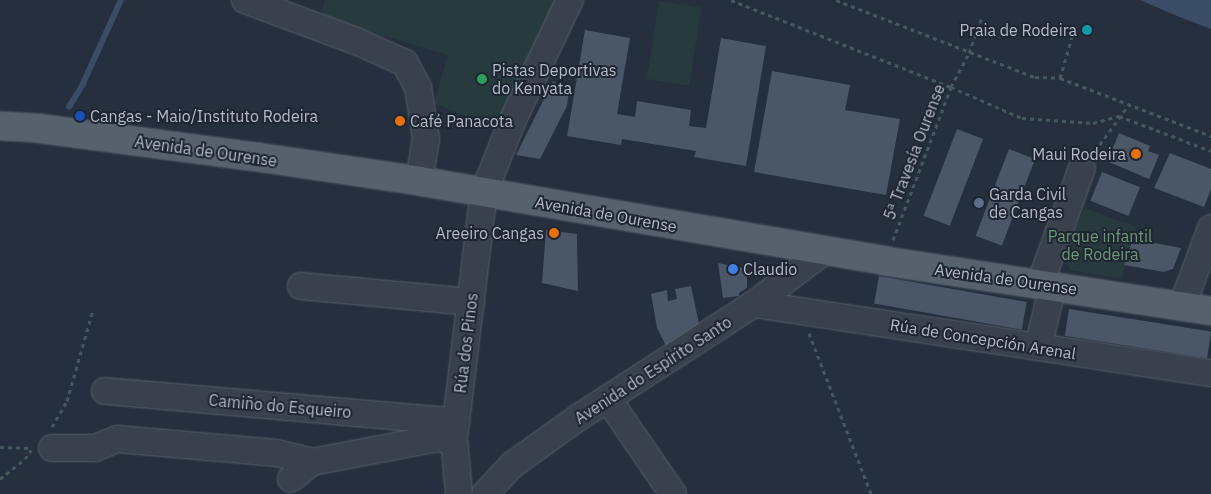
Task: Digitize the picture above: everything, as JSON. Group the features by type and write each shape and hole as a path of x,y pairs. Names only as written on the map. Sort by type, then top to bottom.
{"main road":[{"name":"Avenida de Ourense","path":"0,126 36,128 257,157 419,181 885,262 1211,311"}],"street":[{"path":"245,0 302,11 356,41 405,63 418,87 426,139 419,181"},
{"name":"Rúa dos Pinos","path":"459,494 455,430 484,192 511,124 570,0"},
{"path":"1038,347 1046,285 1082,168"},
{"path":"1182,306 1211,228"},
{"name":"Avenida do Espírito Santo","path":"490,492 512,466 608,399 754,304 824,251"},
{"path":"301,286 471,302"},
{"name":"Rúa de Concepción Arenal","path":"754,304 1211,373"},
{"name":"Camiño do Esqueiro","path":"105,391 455,430"},
{"path":"608,399 673,494"},
{"path":"43,442 95,448 117,440 278,453 312,462 433,440 455,430"},
{"path":"291,479 312,462"}],"path":[{"path":"731,0 951,87 1022,118 1094,123 1119,116 1211,150"},
{"path":"838,0 969,53 1035,77 1060,78 1130,103 1211,136"},
{"name":"5ª Travesía Ourense","path":"885,262 951,87 969,53 982,18"},
{"path":"1060,78 1074,30"},
{"path":"1082,168 1130,103"},
{"path":"0,479 43,442 67,401 93,310"},
{"path":"800,311 871,494"},
{"path":"0,447 43,442"}],"green space":[{"name":"Pistas Deportivas do Kenyata","path":"325,0 559,0 501,131 434,103 448,55 321,17"},
{"path":"659,1 701,8 689,86 647,79"},
{"name":"Parque infantil de Rodeira","path":"1084,208 1137,227 1128,251 1122,279 1070,270 1065,256"}],"water":[{"path":"1140,0 1211,0 1211,29 1177,16"}],"building":[{"path":"585,30 630,38 617,114 635,117 637,101 691,110 689,126 706,128 721,38 766,46 746,166 694,157 696,151 622,139 621,145 567,136"},
{"path":"772,71 850,85 845,110 900,119 886,195 754,172"},
{"path":"553,81 569,90 567,106 540,159 516,155"},
{"path":"957,129 983,139 950,226 924,216"},
{"path":"1119,133 1150,146 1148,151 1159,155 1149,179 1104,160 1109,148 1112,150"},
{"path":"1009,149 1035,159 1002,246 976,236"},
{"path":"1170,153 1211,169 1211,189 1204,207 1154,188"},
{"path":"1102,172 1140,187 1128,216 1090,201"},
{"path":"546,230 577,234 578,291 542,283"},
{"path":"1133,239 1181,248 1173,269 1164,272 1124,265"},
{"path":"718,263 747,269 747,288 739,293 739,296 723,298"},
{"path":"879,276 1027,302 1022,330 874,304"},
{"path":"691,286 699,324 666,346 657,328 651,294 667,290 668,301 677,299 675,289"},
{"path":"1069,309 1211,331 1207,358 1065,336"}],"waterway":[{"path":"69,107 82,86 121,0"}],"place":[{"name":"Praia de Rodeira","path":"1087,30"},
{"name":"Pistas Deportivas do Kenyata","path":"482,79"},
{"name":"Cangas - Maio/Instituto Rodeira","path":"80,116"},
{"name":"Café Panacota","path":"400,121"},
{"name":"Maui Rodeira","path":"1136,154"},
{"name":"Garda Civil de Cangas","path":"979,203"},
{"name":"Areeiro Cangas","path":"554,233"},
{"name":"Claudio","path":"733,269"}]}
